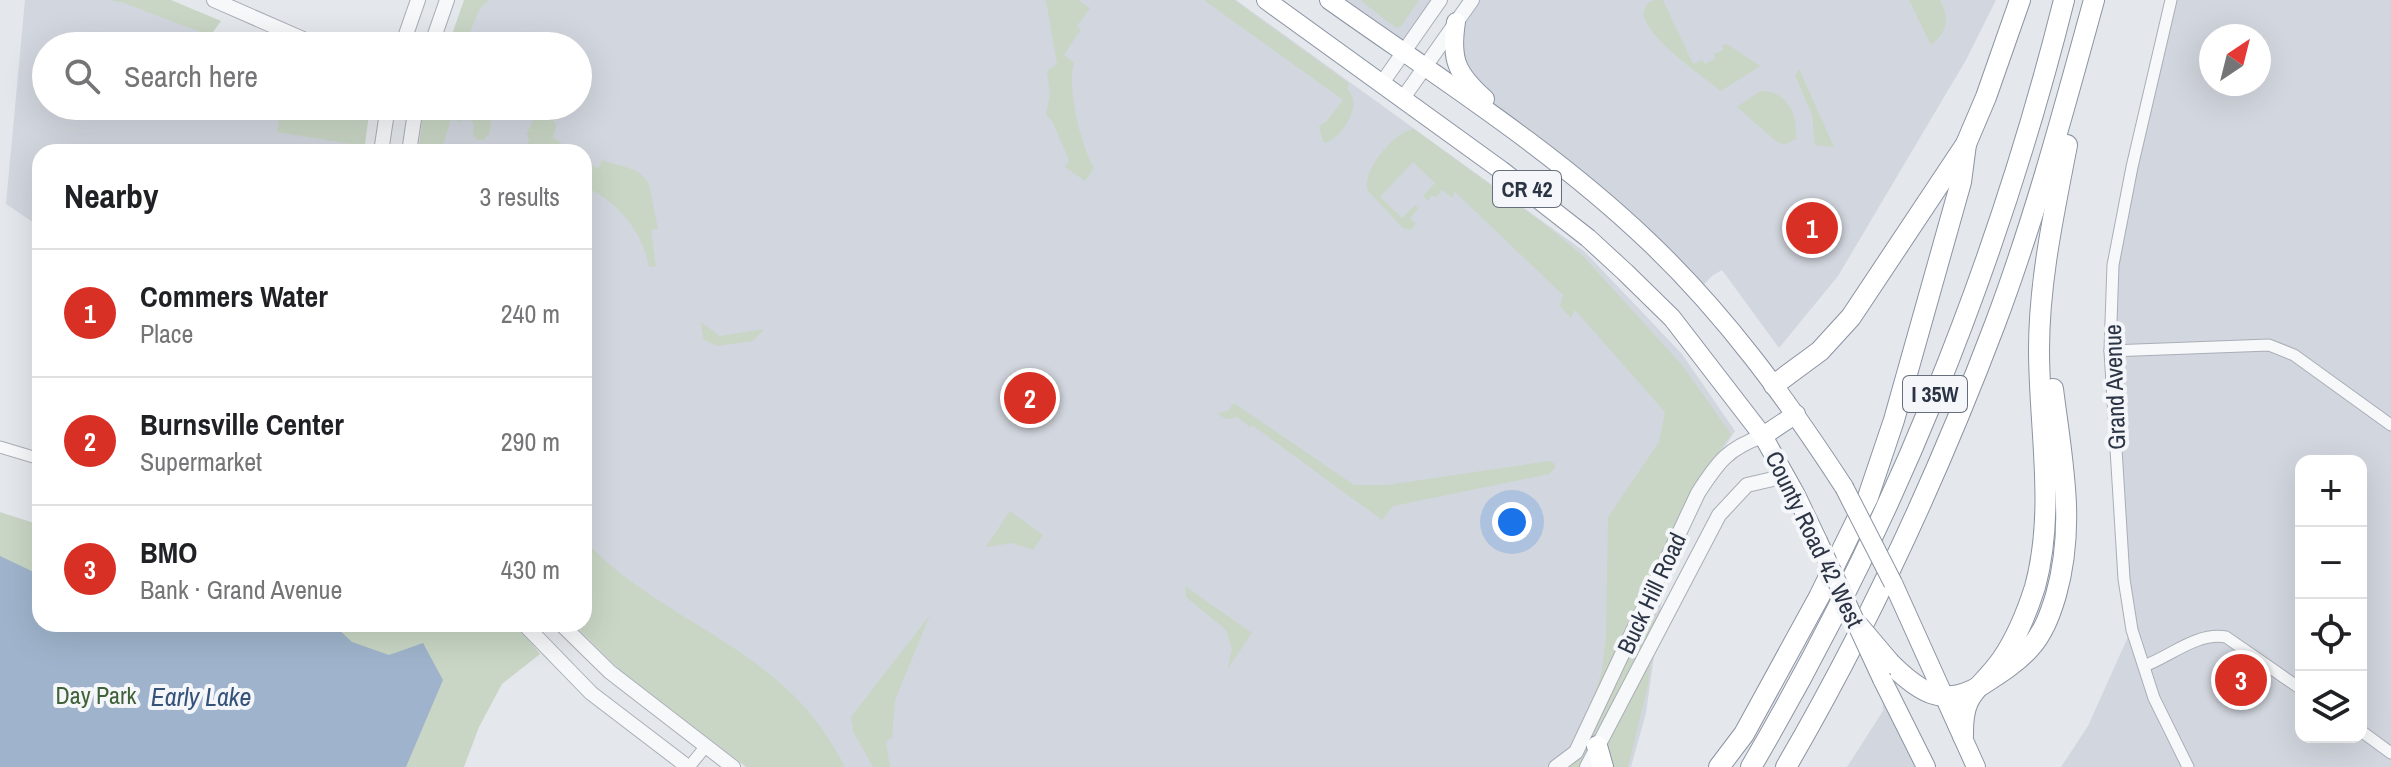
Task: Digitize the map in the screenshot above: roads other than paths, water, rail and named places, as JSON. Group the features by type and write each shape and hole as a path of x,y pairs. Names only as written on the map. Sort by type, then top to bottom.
{"highway":[{"name":"County Road 42 West","path":"1266,0 1403,98 1588,238 1672,318 1763,436 1786,476 1857,624"},
{"name":"County Road 42 West","path":"1329,0 1581,183 1647,240 1698,291 1796,414 1844,487 1882,558 1976,767"},
{"path":"1774,385 1820,351 1851,317 1966,144 2020,0"},
{"name":"I 35W","path":"1751,767 1847,590 1936,391 2012,182 2064,0"},
{"path":"1886,671 1912,685 1946,697 1963,695 2016,661 2039,636 2051,611 2067,545 2066,493 2043,290 2050,232 2094,0"},
{"name":"I 35W","path":"1786,767 1851,650 1898,554 1990,337 2048,167 2094,0"},
{"path":"1456,22 1452,47 1459,70 1468,84 1581,183"},
{"path":"1719,767 1744,734 1804,625 1868,497 1894,420 1961,182 1966,144"},
{"path":"1763,436 1796,414"},
{"path":"1857,624 1886,671 1926,767"},
{"path":"1963,736 1964,707 1974,689"},
{"path":"1597,746 1603,767"}],"street":[{"path":"214,0 287,32"},
{"path":"407,32 418,0"},
{"path":"436,32 447,0"},
{"path":"1382,83 1440,0"},
{"path":"1403,98 1472,0"},
{"name":"Grand Avenue","path":"2171,0 2113,265 2110,351 2124,579 2132,630 2154,698 2188,767"},
{"path":"382,144 386,120"},
{"path":"410,144 414,120"},
{"path":"2110,351 2269,345 2294,355 2391,425"},
{"name":"Buck Hill Road","path":"1557,767 1576,752 1698,493 1715,467 1739,445 1763,436"},
{"path":"0,447 32,457"},
{"name":"Buck Hill Road","path":"1587,767 1719,515 1747,485 1786,476"},
{"path":"532,632 591,693 688,767 706,746"},
{"path":"569,632 610,672 733,767"},
{"path":"2144,666 2214,635 2226,637 2295,685"},
{"path":"2367,735 2391,753"},
{"path":"1545,767 1557,767"}],"water":[{"name":"Early Lake","path":"0,556 32,571 32,632 341,632 352,642 389,655 423,643 443,680 406,767 0,767"}],"place":[{"name":"Commers Water","path":"1812,228"},
{"name":"Burnsville Center","path":"1030,398"},
{"name":"BMO","path":"2241,680"}],"park label":[{"name":"Day Park","path":"96,695"}]}
